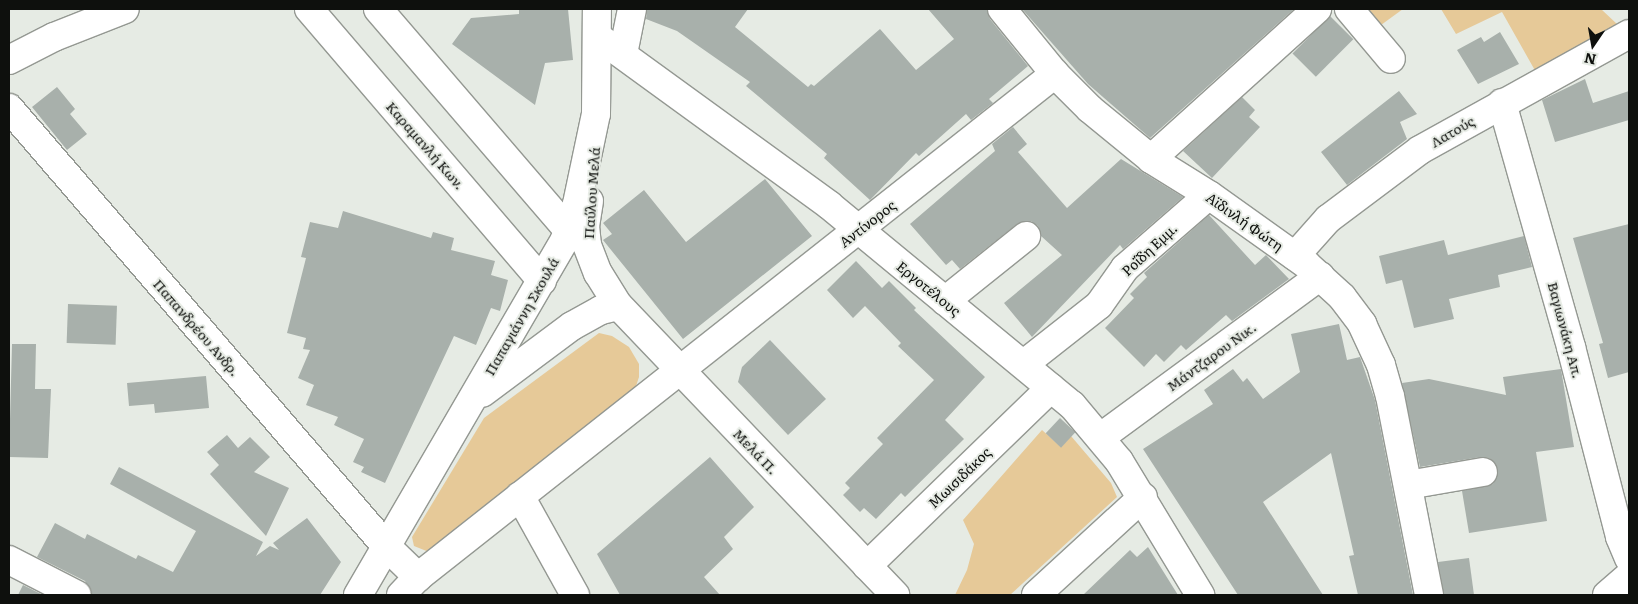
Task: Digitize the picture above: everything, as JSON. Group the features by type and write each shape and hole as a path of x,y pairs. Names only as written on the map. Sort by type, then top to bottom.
{"street":[{"path":"9,60 54,37 125,9"},
{"name":"Καραμανλή Κων.","path":"309,9 542,281"},
{"path":"378,9 568,230"},
{"name":"Παπαγιάννη Σκουλά","path":"358,595 542,281 568,230 592,132 597,92 597,9"},
{"path":"623,54 632,9"},
{"name":"Αϊδινλή Φώτη","path":"1002,9 1055,74 1090,109 1151,159 1209,195 1295,256 1342,297 1362,324 1381,365 1408,485 1429,595"},
{"path":"1151,159 1317,9"},
{"path":"1349,9 1391,59"},
{"name":"Λατούς","path":"1295,256 1328,219 1383,175 1502,103 1629,34"},
{"name":"Εργοτέλους","path":"598,36 860,229 1051,388 1101,437 1143,497 1200,595"},
{"name":"Αντίνορος","path":"409,586 520,496 1055,74"},
{"name":"Βαγιωνάκη Απ.","path":"1502,103 1571,347 1620,537 1629,558"},
{"name":"Παπανδρέου Ανδρ.","path":"9,108 386,546 409,586"},
{"name":"Παύλου Μελά","path":"592,132 595,168 586,240 598,273 619,306"},
{"name":"Ροΐδη Εμμ.","path":"1024,364 1099,305 1125,268 1209,195"},
{"path":"945,301 1026,236"},
{"name":"Μάντζαρου Νικ.","path":"1101,437 1320,276"},
{"path":"472,401 572,326 601,310 619,306"},
{"name":"Μελά Π.","path":"619,306 895,595"},
{"name":"Μωισιδάκος","path":"867,566 1051,388"},
{"path":"1408,485 1483,472"},
{"path":"520,496 575,595"},
{"path":"1036,595 1143,497"},
{"path":"9,560 77,595"},
{"path":"1607,595 1629,576"}],"shaded area":[{"path":"1368,9 1403,9 1381,25"},
{"path":"1441,9 1601,9 1618,25 1537,74 1502,12 1456,34"},
{"path":"599,333 612,336 629,347 639,364 639,377 635,389 429,552 414,546 412,537 484,418"},
{"path":"1042,430 1061,447 1071,436 1111,483 1117,497 1010,595 955,595 967,570 974,544 963,520"}],"building":[{"path":"519,9 568,9 573,60 545,63 535,105 452,44 471,18 519,14"},
{"path":"647,9 748,9 735,27 808,87 811,84 814,86 880,29 916,70 954,39 928,9 987,9 990,19 1028,66 989,99 993,103 971,120 966,114 919,156 916,153 870,200 824,158 827,154 746,86 750,82 677,31 646,19"},
{"path":"1022,9 1294,9 1150,138 1088,84"},
{"path":"1330,16 1353,39 1316,77 1293,53"},
{"path":"1500,32 1519,64 1478,84 1457,50 1481,37 1484,42"},
{"path":"1585,79 1593,103 1629,91 1629,120 1555,142 1542,100"},
{"path":"57,87 75,109 70,114 87,134 67,150 32,107"},
{"path":"1399,91 1417,114 1400,122 1407,139 1347,185 1321,152"},
{"path":"1242,97 1255,110 1249,117 1260,127 1212,178 1183,151"},
{"path":"1013,127 1027,144 1018,152 1067,208 1121,159 1183,197 1123,249 1120,245 1032,337 1004,303 1062,255 1041,236 1038,226 1031,221 1017,224 960,269 952,260 946,265 910,224 995,151 992,144"},
{"path":"765,179 812,236 683,339 603,240 612,234 603,223 644,190 686,242"},
{"path":"343,211 431,238 433,232 454,238 451,250 495,261 491,275 508,280 500,311 491,308 476,345 454,336 385,483 361,472 364,467 353,462 364,439 334,425 338,417 306,405 314,385 298,378 310,350 303,349 306,338 287,333 306,258 301,257 310,222 338,228"},
{"path":"1209,215 1255,265 1266,255 1289,279 1232,321 1226,315 1186,350 1181,345 1164,362 1156,354 1144,367 1105,328 1134,298 1130,294 1147,277 1144,273"},
{"path":"1629,224 1629,372 1608,378 1599,344 1603,343 1573,238"},
{"path":"1524,236 1532,267 1498,275 1500,287 1449,299 1454,319 1414,328 1402,280 1386,284 1379,256 1444,240 1448,255"},
{"path":"856,261 882,288 889,281 916,308 914,310 985,377 945,420 964,439 905,497 901,493 876,519 864,508 860,512 843,495 850,488 845,483 883,444 877,438 934,380 898,346 901,343 865,306 853,318 827,290"},
{"path":"68,304 117,306 116,345 67,343"},
{"path":"1339,324 1347,360 1360,357 1375,400 1413,595 1358,595 1349,556 1354,555 1331,453 1263,502 1323,595 1238,595 1143,449 1213,404 1204,390 1233,369 1243,382 1247,378 1263,399 1300,372 1291,334"},
{"path":"770,340 826,399 788,435 738,382 742,367"},
{"path":"12,344 36,344 35,389 51,389 48,458 9,457"},
{"path":"1561,369 1574,447 1536,452 1547,521 1469,533 1462,491 1493,484 1498,469 1489,458 1481,457 1420,467 1402,383 1429,379 1506,395 1503,377"},
{"path":"206,376 209,408 155,413 154,404 129,406 127,383"},
{"path":"1060,418 1075,432 1061,448 1046,433"},
{"path":"227,435 238,448 250,437 270,457 254,472 289,488 266,536 210,474 219,465 207,452"},
{"path":"710,457 754,507 724,537 733,549 704,577 720,595 620,595 597,554"},
{"path":"119,467 263,542 256,556 270,546 279,550 273,543 307,518 341,562 320,595 92,595 85,581 37,557 55,523 85,539 87,534 136,559 138,555 173,572 196,531 110,484"},
{"path":"1148,547 1178,595 1083,595 1130,550 1137,557"},
{"path":"1469,558 1474,595 1444,595 1438,562"},
{"path":"23,585 43,595 18,595"}]}
